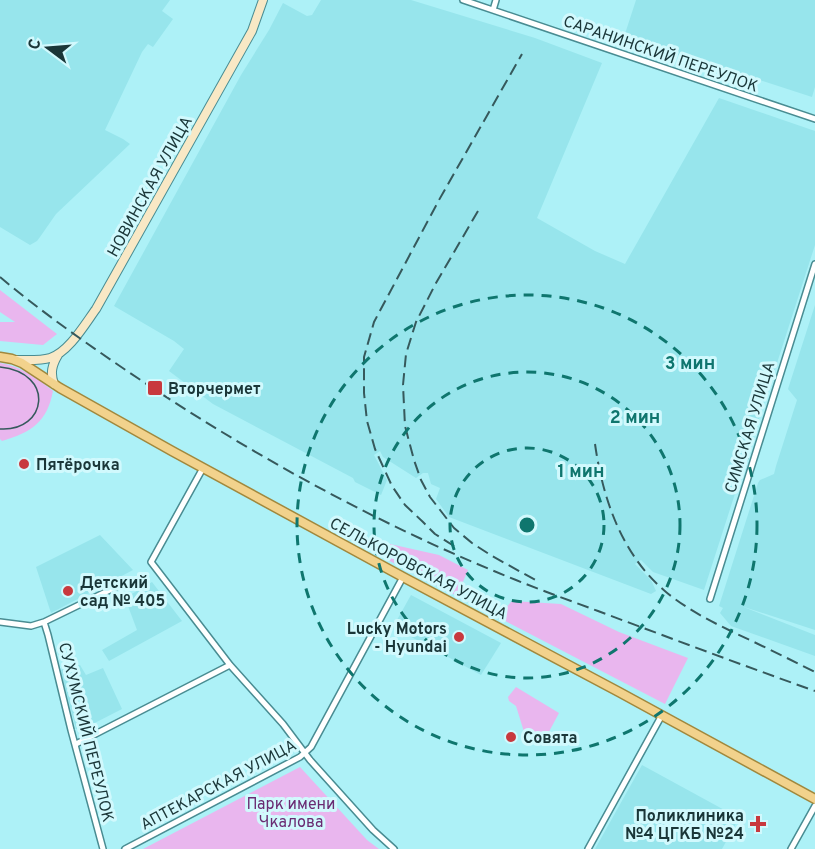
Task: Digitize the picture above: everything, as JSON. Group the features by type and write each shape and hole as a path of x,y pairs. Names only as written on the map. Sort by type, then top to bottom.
{"main road":[{"name":"НОВИНСКАЯ УЛИЦА","path":"59,353 76,336 96,309 252,31 263,0"},
{"path":"12,359 49,358 59,353"},
{"path":"54,384 52,368 59,353"},
{"name":"СЕЛЬКОРОВСКАЯ УЛИЦА","path":"0,357 12,359 28,367 202,468 815,799"}],"street":[{"name":"САРАНИНСКИЙ ПЕРЕУЛОК","path":"463,0 815,119"},
{"path":"493,10 496,0"},
{"name":"СИМСКАЯ УЛИЦА","path":"710,599 815,264"},
{"path":"202,468 151,562 230,665 283,724 310,760 373,830 394,849"},
{"name":"АПТЕКАРСКАЯ УЛИЦА","path":"125,849 306,752 311,747 404,578"},
{"path":"0,622 31,626 116,587"},
{"name":"СУХУМСКИЙ ПЕРЕУЛОК","path":"44,622 103,849"},
{"path":"76,744 230,665"},
{"path":"588,849 662,715"},
{"path":"791,849 815,806"}],"shaded area":[{"path":"0,0 170,0 162,11 173,19 153,47 148,44 142,52 105,130 130,144 56,214 37,241 30,245 0,227"},
{"path":"321,0 411,0 535,38 602,63 537,218 595,251 625,264 719,98 815,131 815,245 704,590 653,572 641,560 635,564 651,580 656,591 651,594 449,517 436,499 440,488 431,484 428,473 423,473 416,478 383,457 380,451 374,455 387,480 381,495 213,404 169,371 184,349 114,306 283,3 307,16 312,15"},
{"path":"636,0 815,0 815,87 812,97 685,56 669,54 623,40"},
{"path":"815,305 815,630 741,606 815,635 815,656 731,626 720,613 723,608 719,606 758,483 774,474 797,400 788,389"},
{"name":"Детский сад № 405","path":"100,535 133,570 51,613 36,567"},
{"path":"152,582 182,621 109,661 102,650 137,630 125,598"},
{"path":"411,595 501,643 481,675 393,627"},
{"path":"80,665 86,675 103,668 122,709 81,730 76,729 60,670"},
{"path":"642,765 739,818 722,849 595,849"}],"green space":[{"path":"0,290 57,334 43,345 0,341 0,322 15,322 0,312"},
{"path":"0,363 28,373 53,391 47,411 36,424 22,434 2,441 0,439"},
{"path":"390,544 439,555 468,570 459,591 501,613 512,601 561,604 619,632 688,658 665,704 386,559"},
{"path":"516,687 559,713 543,743 525,735 516,706 509,701 508,697"},
{"name":"Парк имени Чкалова","path":"300,767 367,840 379,849 143,849"}],"tram line":[{"path":"0,367 18,372 30,380 37,390 39,401 28,421 16,427 0,429"}],"railway":[{"path":"454,546 435,534 405,505 392,486 375,449 367,421 364,357 374,322 439,200 522,54"},
{"path":"478,211 416,322 406,354 403,385 405,426 421,480 430,497 454,528 492,556 539,582"},
{"path":"0,277 77,336 157,391 243,445 377,518 469,561 526,584 815,691"},
{"path":"595,444 609,506 626,544 651,577 666,592 700,615 815,672"}],"place":[{"name":"Вторчермет","path":"155,388"},
{"name":"Пятёрочка","path":"24,464"},
{"name":"Детский сад № 405","path":"68,591"},
{"name":"Lucky Motors - Hyundai","path":"459,637"},
{"name":"Совята","path":"511,737"},
{"name":"Поликлиника №4 ЦГКБ №24","path":"758,824"}]}
